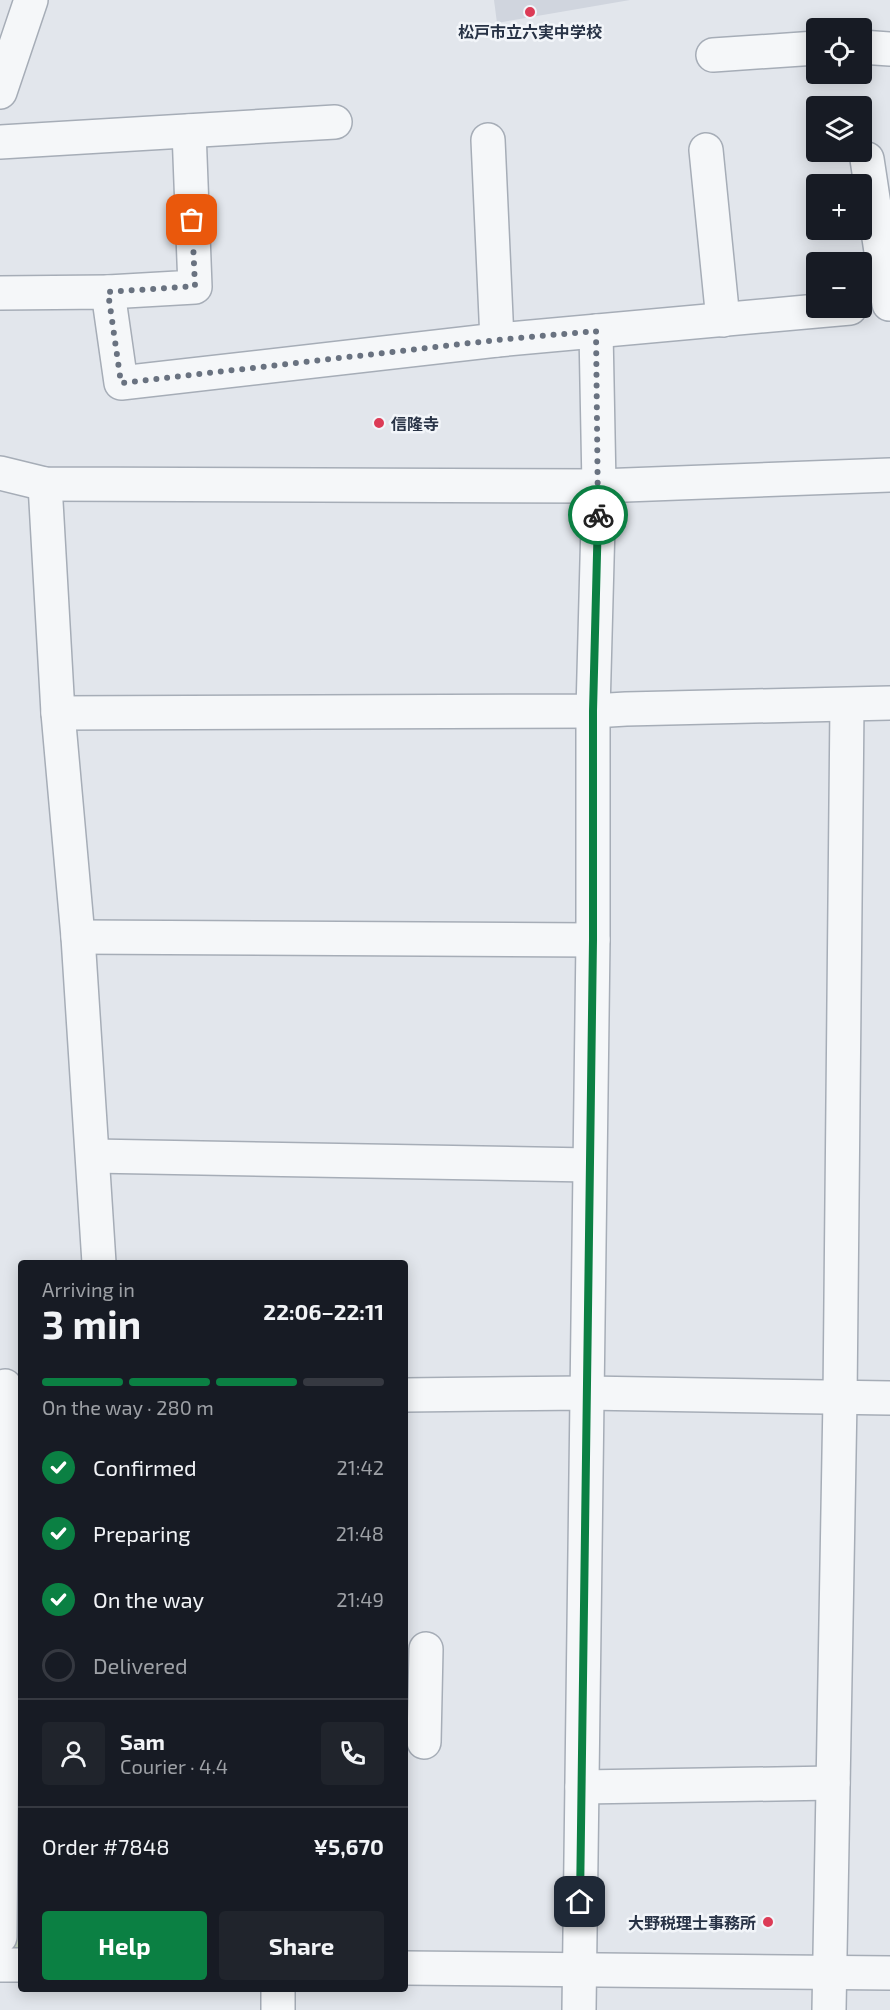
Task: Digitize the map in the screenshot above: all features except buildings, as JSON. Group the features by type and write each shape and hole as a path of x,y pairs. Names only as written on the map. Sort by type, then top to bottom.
{"street":[{"path":"0,92 31,0"},
{"path":"872,47 890,49"},
{"path":"713,55 806,49"},
{"path":"0,142 334,122"},
{"path":"0,293 108,292 195,286 189,131"},
{"path":"488,141 497,340"},
{"path":"706,150 723,320"},
{"path":"867,162 890,304 872,305"},
{"path":"108,292 121,383 497,340 806,312"},
{"path":"579,2010 593,940 593,711 599,486 596,331"},
{"path":"0,474 45,484 599,486 890,475"},
{"path":"45,484 58,713 78,937 99,1260"},
{"path":"58,713 593,711 890,704"},
{"path":"829,2010 840,1399 847,705"},
{"path":"78,937 593,940"},
{"path":"93,1156 589,1165"},
{"path":"0,1936 9,1386"},
{"path":"408,1395 586,1393 840,1399 890,1398"},
{"path":"424,1742 414,1695 426,1649"},
{"path":"582,1787 832,1783"},
{"path":"0,1965 18,1965"},
{"path":"408,1968 890,1973"},
{"path":"278,1992 278,2010"}],"shaded area":[{"name":"松戸市立六実中学校","path":"494,0 630,0 497,23"}],"green space":[{"path":"2,1774 18,1774 18,1965 0,1965"}],"way so far":[{"path":"192,220 195,286 108,292 121,383 497,340 596,331 598,515"}],"place":[{"name":"松戸市立六実中学校","path":"530,12"},
{"name":"信隆寺","path":"379,423"},
{"name":"大野税理士事務所","path":"768,1922"}],"route":[{"path":"580,1902 593,940 593,711 598,515"}]}
